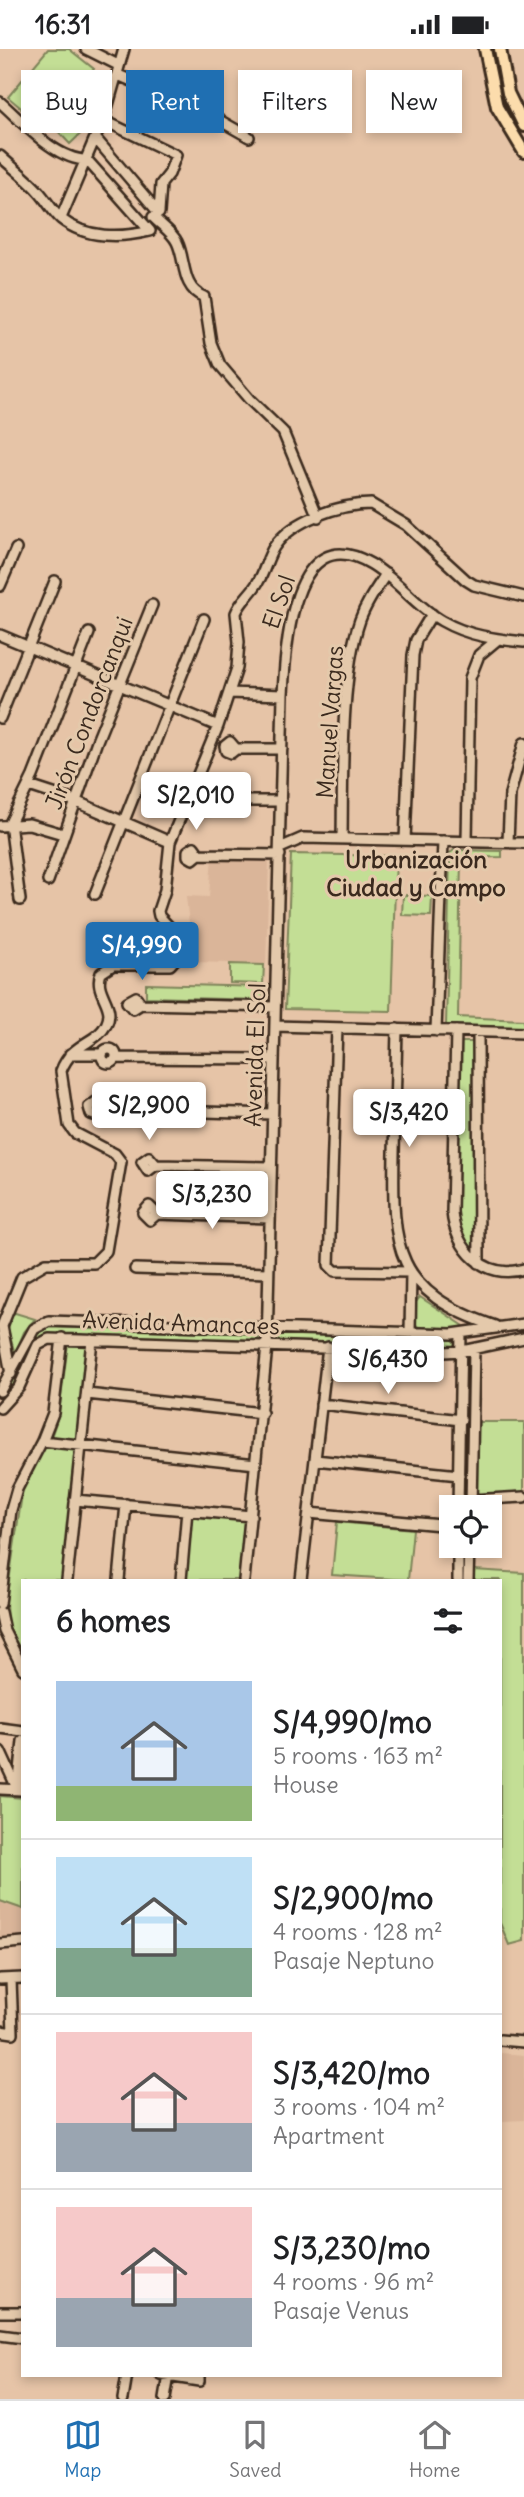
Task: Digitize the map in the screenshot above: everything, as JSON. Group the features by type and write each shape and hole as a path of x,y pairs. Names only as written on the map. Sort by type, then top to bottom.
{"main road":[{"path":"485,49 497,107 524,152"},
{"path":"500,49 508,93 524,126"}],"street":[{"path":"86,49 118,70 249,137"},
{"path":"112,90 124,49"},
{"path":"0,101 56,149 79,160 87,160 150,231"},
{"path":"112,124 176,155 162,184 150,231"},
{"path":"61,218 98,133"},
{"path":"96,139 178,245 190,285 197,295 204,297 211,343 220,365 249,399 283,432 318,517"},
{"path":"0,156 41,194 61,218 79,229 100,235 134,235 150,231"},
{"path":"10,1374 2,1326 22,1277 46,1263 94,1263 103,1255 108,1243 121,1162 115,1154 75,1133 69,1125 66,1094 60,1080 64,1062 108,1022 110,1011 100,990 98,978 106,967 170,965 176,959 180,944 178,936 159,916 165,890 170,842 229,693 238,656 236,619 239,606 258,582 279,541 318,517 371,504 406,526 474,585 524,597"},
{"path":"0,586 16,549"},
{"name":"El Sol","path":"280,852 283,695 288,627 308,574 317,563 337,554 357,557 386,574 432,614 465,632 497,640 524,642"},
{"name":"Manuel Vargas","path":"342,839 344,754 354,639 366,604 386,574"},
{"path":"0,718 55,581"},
{"name":"Jirón Condorcanqui","path":"48,881 75,801 152,605"},
{"path":"405,840 413,655 416,641 432,614"},
{"path":"94,894 204,618"},
{"path":"20,900 5,825 29,786 89,633"},
{"path":"0,635 218,726"},
{"path":"467,841 470,678 479,655 497,640"},
{"path":"229,693 283,695"},
{"path":"508,842 510,795 519,774 524,743"},
{"path":"236,749 282,749"},
{"path":"29,786 75,801 170,842"},
{"path":"215,801 281,801"},
{"path":"5,825 29,824 63,834"},
{"path":"199,854 280,852 303,838 524,843"},
{"path":"436,1031 443,841"},
{"name":"Avenida El Sol","path":"244,1579 267,1346 265,1327 280,852"},
{"path":"141,1004 275,1007"},
{"path":"275,1026 524,1033"},
{"path":"337,1028 329,1265 335,1271 411,1272"},
{"path":"397,1029 393,1226 400,1249 411,1272 447,1306 497,1327"},
{"path":"456,1031 453,1220 464,1249 480,1263 499,1271 524,1269"},
{"path":"478,1032 480,1263"},
{"path":"70,1054 102,1054 103,1060 108,1063 116,1058 274,1059"},
{"path":"103,1109 272,1114"},
{"path":"156,1165 270,1167"},
{"path":"157,1213 269,1218"},
{"path":"135,1269 267,1273"},
{"path":"410,1333 411,1272"},
{"path":"0,1310 15,1296"},
{"name":"Avenida Amancaes","path":"0,1391 34,1329 49,1321 410,1333 461,1333 524,1324"},
{"path":"458,1495 461,1333"},
{"path":"0,1604 4,1548 17,1489 43,1441 53,1413 62,1338"},
{"name":"Avenida Amancaes","path":"0,1408 19,1387 42,1340 62,1338 462,1351 524,1338"},
{"path":"67,1579 92,1340"},
{"path":"301,1579 328,1347"},
{"path":"471,1495 474,1349"},
{"path":"87,1394 262,1413"},
{"path":"321,1403 461,1420"},
{"path":"43,1441 256,1464"},
{"path":"315,1460 459,1475"},
{"path":"502,1500 524,1497"},
{"path":"75,1500 251,1516"},
{"path":"119,1579 126,1504"},
{"path":"181,1579 187,1510"},
{"path":"309,1513 439,1525"},
{"path":"458,1558 458,1579"},
{"path":"468,1579 469,1558"},
{"path":"0,1612 4,1631 21,1665"},
{"path":"0,1728 21,1731"},
{"path":"0,1751 20,1790"},
{"path":"0,1789 20,1790"},
{"path":"0,1944 21,1942"},
{"path":"0,1979 21,1978"},
{"path":"0,2031 13,2033 10,1979"},
{"path":"502,2040 524,2042"},
{"path":"0,2312 21,2312"},
{"path":"0,2336 21,2339"},
{"path":"123,2399 127,2377"},
{"path":"165,2399 166,2377"}],"shaded area":[{"path":"212,856 269,858 266,964 193,962 186,896 209,897"},
{"path":"0,1901 21,1908 21,1938 0,1940"},
{"path":"502,2053 524,2055 524,2120 503,2121"}],"green space":[{"path":"48,49 69,49 94,69 93,70 30,70"},
{"path":"21,81 21,108 8,97"},
{"path":"60,133 81,133 70,144"},
{"path":"454,850 502,851 502,857 461,858 458,1017 524,1020 524,1029 446,1026 450,853"},
{"path":"291,854 396,856 391,1011 285,1009"},
{"path":"403,895 432,896 431,916 402,915"},
{"path":"230,964 264,965 263,984 230,983"},
{"path":"146,984 264,987 263,1000 146,997"},
{"path":"457,1042 475,1042 476,1254 455,1226"},
{"path":"420,1297 464,1326 462,1329 418,1327 415,1323 415,1303"},
{"path":"12,1312 35,1319 24,1332 15,1354 8,1329"},
{"path":"46,1327 254,1333 259,1337 257,1342 45,1336 35,1345 20,1382 0,1404 0,1396 13,1379 31,1340"},
{"path":"280,1334 451,1339 455,1343 452,1349 277,1342 275,1338"},
{"path":"68,1343 87,1345 78,1443 50,1440 59,1414"},
{"path":"476,1422 524,1422 524,1494 477,1494"},
{"path":"47,1443 78,1447 63,1579 21,1579 21,1657 7,1625 6,1601 23,1488"},
{"path":"191,1514 245,1520 239,1579 185,1579"},
{"path":"337,1522 413,1529 408,1579 332,1575"},
{"path":"474,1570 524,1573 524,1941 509,1945 502,1928 502,1579 473,1579"},
{"path":"0,1796 21,1798 21,1908 0,1901"}],"district":[{"name":"Urbanización Ciudad y Campo","path":"416,874"}]}
